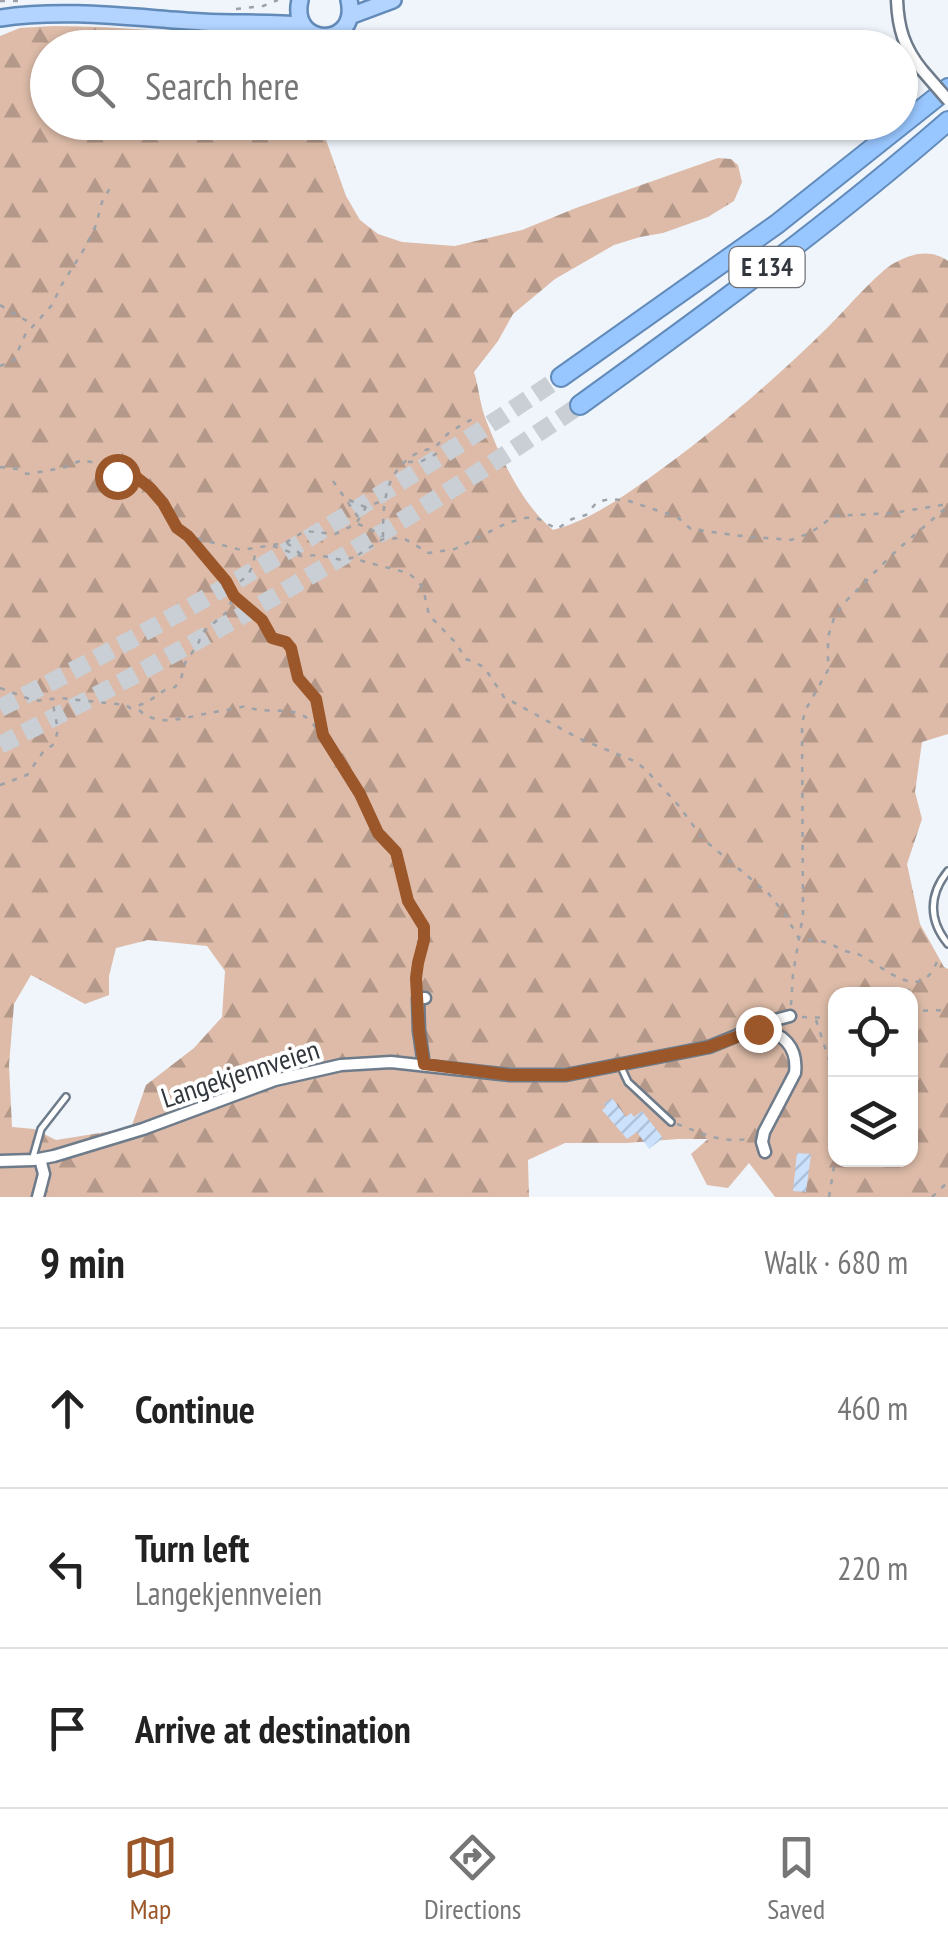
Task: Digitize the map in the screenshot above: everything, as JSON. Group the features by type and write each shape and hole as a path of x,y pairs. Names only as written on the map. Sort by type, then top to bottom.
{"highway":[{"name":"E 134","path":"918,112 948,88"},
{"name":"E 134","path":"580,405 832,217 948,121"},
{"name":"E 134","path":"561,377 777,224 883,140"}],"main road":[{"path":"349,8 393,0"},
{"path":"254,22 300,2"},
{"path":"300,2 298,15 309,30"},
{"path":"5,14 254,22 288,30"}],"street":[{"path":"898,0 900,30"},
{"path":"918,64 948,100"},
{"path":"422,998 419,1031 424,1064"},
{"name":"Langekjennveien","path":"0,1162 36,1159 162,1122 275,1080 341,1065 391,1062 541,1076 586,1072 709,1047 790,1016"},
{"path":"758,1029 783,1037 796,1064 764,1132 765,1152"},
{"path":"36,1159 44,1174 38,1197"}],"lane":[{"path":"948,871 938,883 932,901 934,921 948,944"},
{"path":"620,1064 628,1082 671,1122"},
{"path":"36,1159 38,1134 66,1097"}],"path":[{"path":"226,10 278,0"},
{"path":"0,366 14,360 25,336 52,306 86,246 110,186"},
{"path":"0,305 34,325"},
{"path":"384,539 388,486 406,462 478,416"},
{"path":"406,462 429,459 438,454 436,446"},
{"path":"0,468 6,466 27,474 63,468 82,460 104,465 117,476 132,474 163,503 177,528 226,581 234,596 262,620 272,638 291,648 298,678 316,699 323,735 360,794 378,833 396,852 408,901 424,927 418,963 422,998"},
{"path":"333,482 360,518"},
{"path":"273,546 304,556 342,560 384,539 403,538 429,553 455,549 525,518 535,517 557,529 586,515 597,502 610,499 676,517 691,529 791,540 810,533 834,516 893,514 948,505"},
{"path":"348,500 366,507"},
{"path":"188,536 241,550 273,546 304,531 335,534 356,524 366,507 384,500"},
{"path":"828,1018 790,1016 802,915 802,723 828,670 828,637 843,604 948,505"},
{"path":"356,524 384,539"},
{"path":"285,543 304,556"},
{"path":"0,688 35,701 60,698 138,707 174,687 183,676 184,662 202,633 228,610 236,585 254,565 256,548"},
{"path":"356,556 408,573 417,580 423,588 428,616 455,642 460,654 484,667 504,696 578,738 645,769 703,838 769,894 799,939"},
{"path":"0,785 27,775 42,752 54,744 58,730 52,699"},
{"path":"138,707 142,714 176,721 246,706 306,716 323,735"},
{"path":"799,939 827,942 858,953 886,973 912,982 926,978 938,960"},
{"path":"910,987 912,982"},
{"path":"918,1011 948,1010"},
{"path":"816,1019 830,1062 831,1077"},
{"path":"671,1122 735,1142 764,1132"},
{"path":"829,1197 834,1167"},
{"path":"932,1197 948,1182"}],"green space":[{"path":"53,26 148,30 30,30 30,140 326,140 346,196 360,220 378,234 402,242 455,246 522,230 718,158 731,159 738,165 742,182 734,201 708,217 614,245 555,279 513,314 474,372 484,414 505,465 531,507 553,530 603,509 694,444 783,370 891,265 920,254 948,261 948,734 922,742 915,792 922,819 907,864 920,924 948,969 948,1197 775,1197 749,1163 728,1188 707,1185 691,1154 708,1139 678,1139 565,1143 528,1160 529,1197 0,1197 0,36 20,28","holes":["148,940 207,946 225,971 222,1017 194,1048 146,1085 131,1128 56,1140 34,1129 12,1127 9,1065 14,1004 31,975 85,1004 109,995 116,948"]}],"building":[{"path":"612,1098 626,1117 642,1111 663,1138 649,1149 637,1132 627,1139 602,1110"},
{"path":"797,1153 811,1154 806,1192 793,1191"}],"tunnel":[{"path":"0,708 286,552 561,377"},
{"path":"0,745 296,584 580,405"}],"route":[{"path":"117,476 139,477 163,503 177,528 226,581 234,596 262,620 272,638 291,648 298,678 316,699 323,735 360,794 378,833 396,852 408,901 424,927 416,978 424,1064 510,1075 566,1075 709,1047 758,1029"}]}
